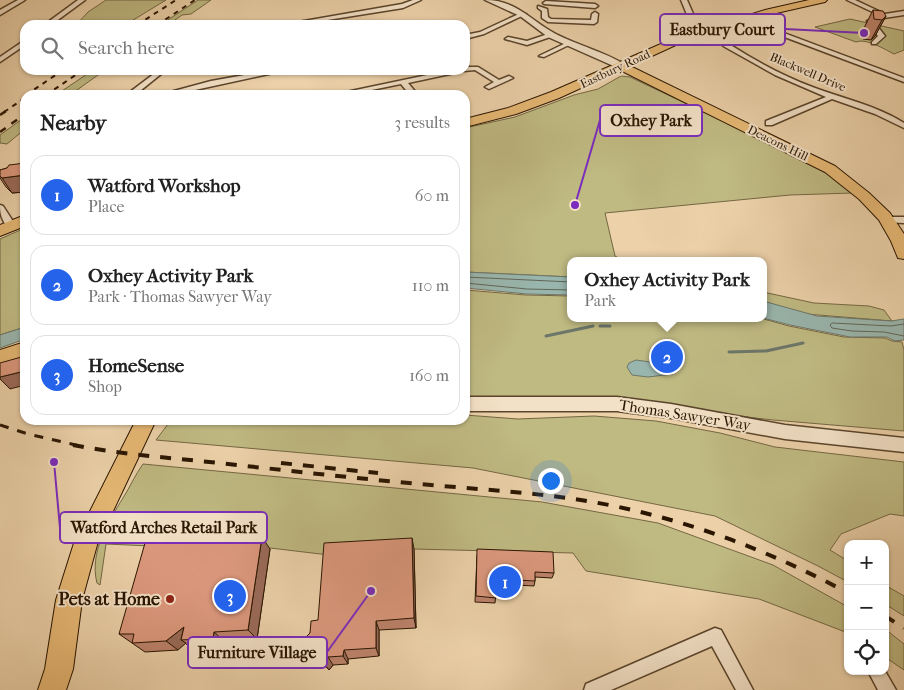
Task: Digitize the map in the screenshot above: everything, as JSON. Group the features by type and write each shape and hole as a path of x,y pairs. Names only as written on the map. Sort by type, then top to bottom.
{"main road":[{"name":"Eastbury Road","path":"470,122 512,111 554,96 674,42 769,12 822,0"},
{"name":"Deacons Hill","path":"621,66 830,169 848,182 887,220 897,234 904,254"},
{"path":"0,358 20,351"},
{"path":"52,690 59,669 69,600 86,542 144,425"}],"street":[{"path":"0,13 22,0"},
{"path":"55,20 82,0"},
{"path":"315,20 403,6 418,0"},
{"path":"489,0 521,13 551,35 621,66"},
{"name":"Blackwell Drive","path":"684,0 693,20 749,59 771,71 832,97 882,114 904,126"},
{"path":"850,0 883,16 904,20"},
{"path":"470,36 482,33 544,3 596,8 596,20 589,23 548,20 545,18 544,3"},
{"path":"874,43 882,36 870,21 883,16 904,13"},
{"path":"744,20 904,80"},
{"path":"508,39 527,43 551,35"},
{"path":"542,56 570,43"},
{"path":"0,60 20,46"},
{"path":"470,69 476,68 498,82"},
{"path":"137,90 156,75"},
{"path":"184,90 257,75"},
{"path":"359,90 435,75"},
{"path":"489,87 509,78"},
{"path":"403,82 410,90"},
{"path":"769,123 832,97"},
{"path":"0,208 12,226"},
{"path":"887,220 904,220"},
{"name":"Thomas Sawyer Way","path":"470,404 617,404 671,411 785,432 904,444"},
{"path":"592,690 714,636 745,690"},
{"path":"879,675 888,690"}],"shaded area":[{"path":"106,0 166,0 133,20 81,20 88,12"},
{"path":"198,0 211,0 191,14 182,15 175,20 168,20"},
{"path":"850,19 904,31 904,50 894,54 865,41 856,42 815,27"},
{"path":"86,75 98,75 77,90 63,90"},
{"path":"621,76 630,77 833,173 853,193 790,195 605,213 617,257 567,257 567,277 470,272 470,127 515,117 574,95 598,89"},
{"path":"20,121 20,133 7,144 0,143 0,135"},
{"path":"20,230 20,329 0,335 0,239"},
{"path":"470,290 567,296 567,322 767,322 767,320 844,337 885,338 902,342 904,350 904,431 702,412 470,400"},
{"path":"767,293 814,303 869,306 884,310 892,321 806,314 767,303"},
{"path":"470,415 518,419 594,416 656,421 720,433 775,447 904,462 904,516 890,514 841,534 830,550 844,559 844,580 715,516 473,468 156,440 167,425 470,425"},
{"path":"143,464 542,502 658,523 773,565 844,605 844,631 759,599 586,571 573,553 414,549 329,555 270,548 195,548 106,544 100,585 97,583 95,572 101,538"},
{"path":"889,587 904,596 904,616 889,607"},
{"path":"889,632 904,644 904,670 889,660"}],"water":[{"path":"470,272 567,277 567,295 527,294 470,288"},
{"path":"767,302 817,316 891,321 904,319 904,340 895,341 887,337 850,337 767,319"},
{"path":"20,329 20,341 0,348 0,335"},
{"path":"636,360 673,369 673,374 648,377 632,375 627,367 629,363"}],"building":[{"path":"873,10 883,11 886,16 882,20 874,19"},
{"path":"20,164 20,176 2,178 0,170 7,168 9,165"},
{"path":"20,357 20,372 0,377 0,363"},
{"path":"262,537 248,630 214,632 213,638 181,640 184,627 166,641 132,643 134,634 119,634 145,543"},
{"path":"412,538 414,618 376,621 376,648 344,650 343,656 328,657 323,662 303,640 310,633 311,621 318,620 324,543"},
{"path":"477,549 553,552 554,573 535,572 535,581 516,580 516,590 496,588 496,598 476,596"}],"waterway":[{"path":"546,336 593,326"},
{"path":"600,326 610,326"},
{"path":"729,352 766,351 803,343"}],"railway":[{"path":"145,20 176,0"},
{"path":"165,20 195,0"},
{"path":"33,90 56,75"},
{"path":"53,90 76,75"},
{"path":"4,112 20,101"},
{"path":"0,115 6,111"},
{"path":"0,132 20,118"},
{"path":"0,425 28,434 80,446"},
{"path":"73,445 131,454 336,476 547,495 588,501 672,520 732,540 791,564 844,591"},
{"path":"281,463 378,473"},
{"path":"889,619 904,628"}],"place":[{"name":"Eastbury Court","path":"864,33"},
{"name":"Oxhey Park","path":"575,205"},
{"name":"Oxhey Activity Park","path":"667,357"},
{"name":"Watford Arches Retail Park","path":"54,462"},
{"name":"Watford Workshop","path":"505,582"},
{"name":"Furniture Village","path":"371,591"},
{"name":"HomeSense","path":"230,596"},
{"name":"Pets at Home","path":"170,599"}]}
